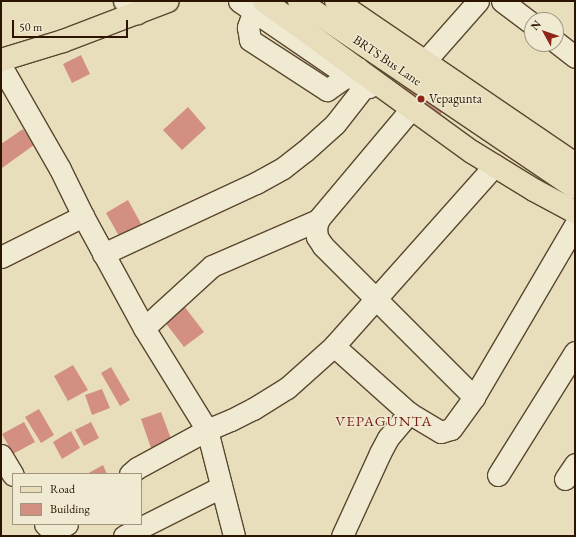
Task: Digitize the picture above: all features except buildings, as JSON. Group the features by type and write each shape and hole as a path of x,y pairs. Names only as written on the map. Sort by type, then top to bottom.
{"main road":[{"path":"1,60 63,42 131,7 168,1"},
{"name":"BRTS Bus Lane","path":"298,1 575,188"},
{"path":"336,1 575,164"},
{"path":"254,3 360,77 391,93 472,152 534,190 575,212"}],"street":[{"path":"425,61 478,1"},
{"path":"502,1 524,18"},
{"path":"254,3 248,27 250,40 327,90 360,77"},
{"path":"564,48 575,57"},
{"path":"1,66 60,168 83,216 144,328 207,430 234,536"},
{"path":"103,254 256,183 283,168 306,151 334,124 360,77"},
{"path":"411,109 318,220 316,228 317,237 323,246 377,298 474,397"},
{"path":"131,473 137,468 207,430 231,420 287,388 334,346 495,165"},
{"path":"1,257 83,216"},
{"path":"144,328 212,266 318,220"},
{"path":"334,346 409,412 435,429 445,432 451,429 474,397 575,225"},
{"path":"498,475 575,352"},
{"path":"342,536 388,438 409,412"},
{"path":"1,455 12,473"},
{"path":"124,536 221,486"},
{"path":"46,525 56,529 65,525"}],"place":[{"name":"Vepagunta","path":"421,99"}],"district":[{"name":"VEPAGUNTA","path":"384,421"}]}
